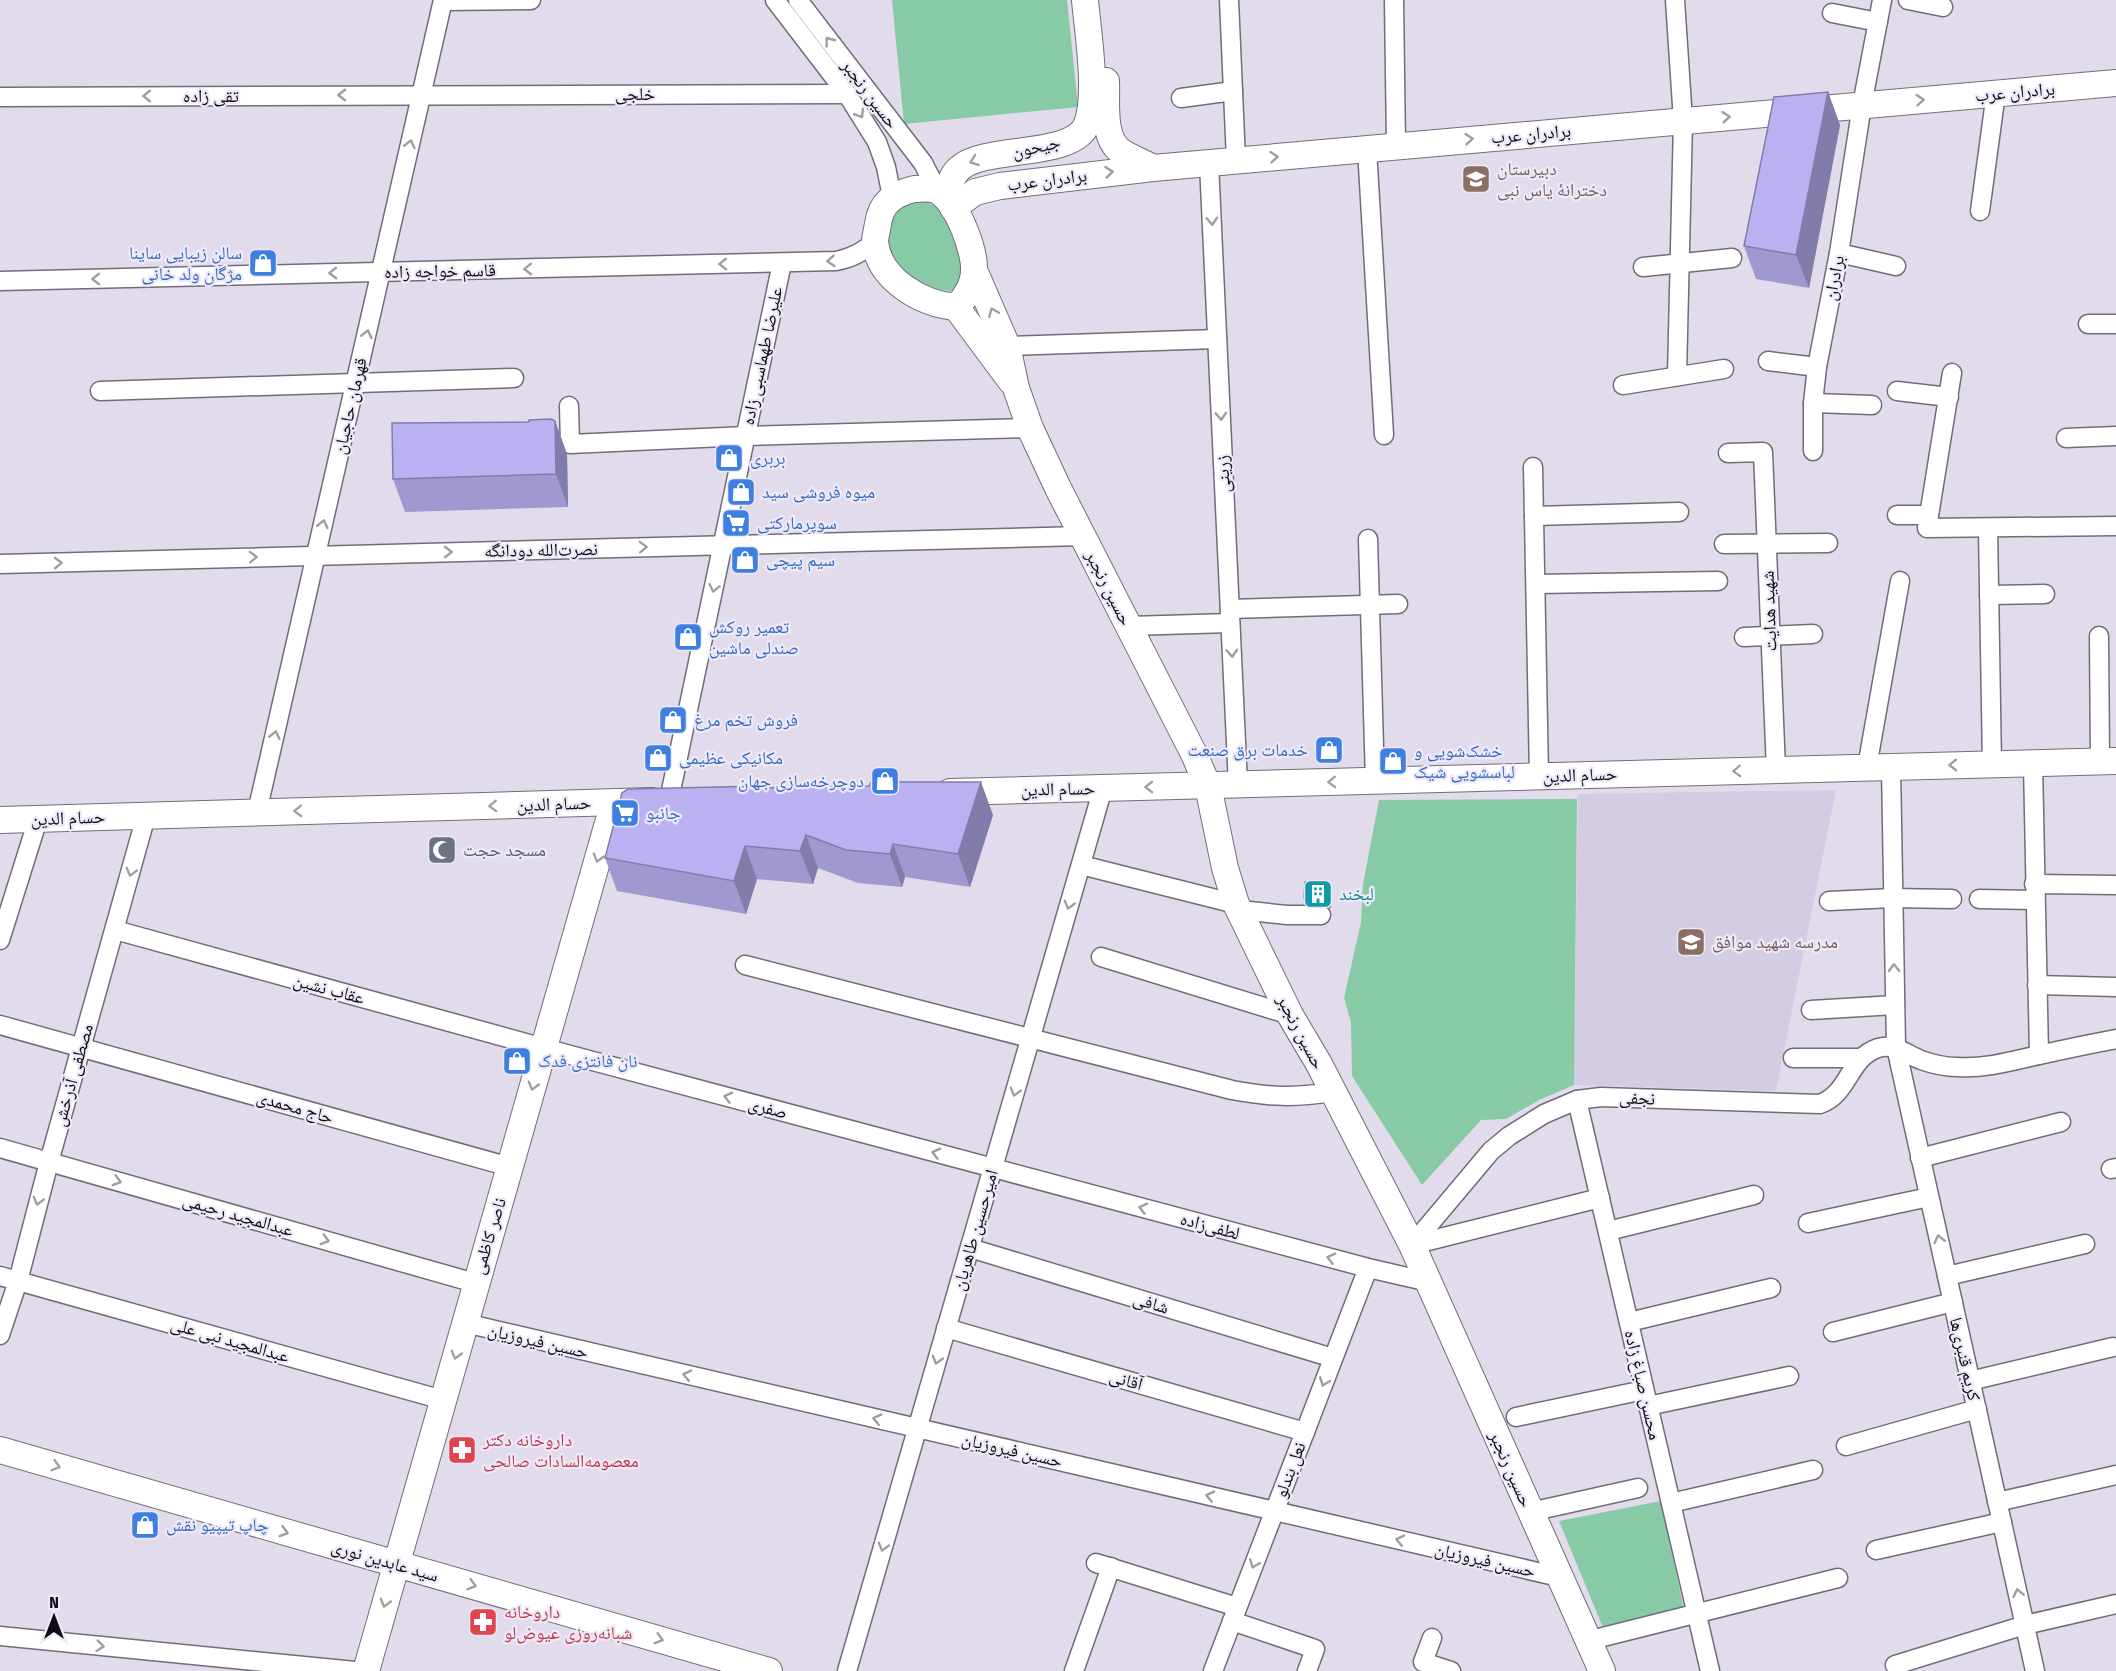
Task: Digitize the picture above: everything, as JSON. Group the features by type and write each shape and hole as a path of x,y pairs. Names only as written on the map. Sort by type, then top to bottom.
{"main road":[{"name":"جیحون","path":"945,198 953,176 971,161 1041,149 1060,144 1082,133 1093,98 1085,0"},
{"path":"1099,0 1110,135 1120,151 1153,168"},
{"name":"برادران عرب","path":"945,198 1000,186 1153,168 2116,83"},
{"path":"914,189 945,198 961,222 974,270 966,295 956,307 940,306 907,290 881,260 875,242 881,210 892,197 914,189"},
{"name":"حسین رنجبر","path":"974,270 1007,346 1016,388 1030,428 1208,786 1225,868 1238,907 1290,1015 1319,1064 1412,1245 1602,1671"},
{"name":"حسین رنجبر","path":"956,307 1016,388"},
{"name":"حسام الدین","path":"925,793 2108,761"},
{"name":"حسام الدین","path":"0,820 680,800"},
{"name":"ناصر کاظمی","path":"366,1671 614,802"},
{"name":"سید عابدین نوری","path":"0,1450 769,1671"}],"street":[{"path":"443,1 531,0"},
{"name":"حسین رنجبر","path":"775,0 847,94 877,142 886,166 892,197"},
{"name":"حسین رنجبر","path":"798,0 923,163 945,198"},
{"path":"1229,0 1236,160"},
{"path":"1394,0 1396,146"},
{"path":"1675,0 1683,121 1677,376"},
{"name":"برادران","path":"1813,451 1813,403 1817,367 1882,0"},
{"path":"1908,0 1943,7"},
{"name":"قهرمان حاجیان","path":"257,812 443,1"},
{"path":"1832,14 1878,22"},
{"path":"1181,98 1233,91"},
{"path":"1980,211 1996,93"},
{"name":"خلجی","path":"422,95 847,94"},
{"name":"تقی زاده","path":"0,97 422,95"},
{"path":"1367,149 1384,435"},
{"name":"زرینی","path":"1209,163 1238,785"},
{"name":"قاسم خواجه زاده","path":"0,281 836,261 862,253 875,242"},
{"path":"1839,253 1896,266"},
{"path":"1643,267 1732,258"},
{"name":"علیرضا طهماسبی زاده","path":"680,800 723,545 782,263"},
{"path":"2088,324 2116,324"},
{"path":"1007,346 1217,339"},
{"path":"1768,361 1817,367"},
{"path":"1623,385 1724,369"},
{"path":"1928,522 1952,373"},
{"path":"100,391 514,378"},
{"path":"1897,391 1948,397"},
{"path":"1813,403 1872,405"},
{"path":"569,406 570,444 746,436 1030,428"},
{"path":"2066,438 2116,436"},
{"name":"شهید هدایت","path":"1728,453 1763,453 1776,770"},
{"path":"1533,467 1539,776"},
{"path":"1534,516 1679,512"},
{"path":"1897,515 1928,522 1988,528 2116,526"},
{"path":"1988,528 1992,765"},
{"name":"نصرت‌الله دودانگه","path":"0,564 1083,536"},
{"path":"1368,539 1375,781"},
{"path":"1724,544 1828,543"},
{"path":"1536,584 1718,581"},
{"name":"کریم قنبری‌ها","path":"1900,581 1879,767 1893,898 1896,1047 2035,1671"},
{"path":"1989,595 2045,594"},
{"path":"1129,626 1398,604"},
{"path":"1744,637 1813,634"},
{"path":"2099,636 2108,761"},
{"path":"2033,763 2038,1055"},
{"name":"امیرحسین طاهریان","path":"847,1671 1103,788"},
{"name":"مصطفی آذرخش","path":"0,1335 18,1281 146,816"},
{"path":"0,940 38,819"},
{"path":"1081,865 1238,907 1287,915 1321,915"},
{"path":"1979,899 2116,885"},
{"path":"1829,901 1893,898 1952,899"},
{"name":"عقاب نشین","path":"115,930 544,1048"},
{"path":"1101,957 1290,1015"},
{"path":"745,965 1232,1090 1268,1097 1303,1097 1332,1092"},
{"path":"2037,985 2116,987"},
{"path":"1811,1010 1895,1005"},
{"name":"حاج محمدی","path":"0,1025 510,1167"},
{"path":"1793,1059 1861,1058 1880,1047 1896,1047 1921,1060 1958,1068 2003,1063 2116,1039"},
{"name":"صفری","path":"544,1048 993,1168"},
{"name":"نجفی","path":"1412,1245 1491,1151 1509,1136 1544,1114 1577,1100 1601,1097 1820,1104 1831,1100 1838,1094 1861,1058"},
{"name":"محسن صباغ زاده","path":"1577,1100 1710,1671"},
{"path":"1920,1158 2061,1122"},
{"name":"عبدالمجید رحیمی","path":"0,1148 475,1283"},
{"name":"لطفی‌زاده","path":"993,1168 1368,1268 1429,1282"},
{"path":"1608,1231 1754,1195"},
{"path":"1808,1223 1929,1197"},
{"path":"1412,1245 1600,1198"},
{"path":"1947,1276 2085,1244"},
{"name":"شافی","path":"970,1248 1333,1358"},
{"name":"نعل بندلو","path":"1213,1671 1368,1268"},
{"name":"عبدالمجید نبی علی","path":"0,1276 443,1400"},
{"path":"1629,1322 1771,1288"},
{"path":"1833,1332 1953,1302"},
{"name":"حسین فیروزیان","path":"465,1323 1559,1577"},
{"name":"آقانی","path":"946,1328 1305,1431"},
{"path":"1970,1381 2113,1347"},
{"path":"1516,1417 1789,1376"},
{"path":"1845,1446 1977,1409"},
{"path":"1671,1503 1813,1470"},
{"path":"1997,1502 2116,1475"},
{"path":"1530,1512 1638,1488"},
{"path":"1876,1550 2002,1521"},
{"path":"1074,1671 1104,1565 1235,1614 1315,1648 1307,1671"},
{"path":"1587,1641 1838,1578"},
{"path":"1895,1665 2025,1625 2116,1604"},
{"path":"0,1636 355,1671"},
{"path":"1432,1638 1423,1662 1451,1671"}],"shaded area":[{"name":"مدرسه شهید موافق","path":"1836,790 1776,1091 1574,1085 1578,794"}],"green space":[{"path":"892,0 1067,0 1078,107 904,124"},
{"path":"918,199 928,202 944,215 967,263 955,291 928,286 904,272 890,260 885,220 892,210"},
{"path":"1577,799 1574,1085 1539,1100 1506,1119 1481,1120 1422,1185 1352,1076 1351,1022 1344,998 1361,922 1363,884 1379,800"},
{"path":"1661,1501 1684,1610 1604,1630 1559,1521"}],"building":[{"path":"1828,92 1796,255 1744,246 1774,97"},
{"path":"551,419 555,421 556,474 393,479 392,423 529,422 529,420"},
{"path":"871,782 981,782 958,854 893,844 890,854 846,850 806,835 800,851 745,846 734,881 605,858 622,793 628,789 869,786"},
{"path":"1326,881 1329,904 1319,898 1304,898 1305,882"}],"place":[{"name":"دبیرستان دخترانهٔ یاس نبی","path":"1476,179"},
{"name":"سالن زیبایی ساینا مژگان ولد خانی","path":"263,263"},
{"name":"بربری","path":"729,458"},
{"name":"میوه فروشی سید","path":"741,492"},
{"name":"سوپرمارکتی","path":"736,523"},
{"name":"سیم پیچی","path":"745,560"},
{"name":"تعمیر روکش صندلی ماشین","path":"688,637"},
{"name":"فروش تخم مرغ","path":"673,720"},
{"name":"خدمات برق صنعت","path":"1329,750"},
{"name":"مکانیکی عظیمی","path":"658,758"},
{"name":"خشک‌شویی و لباسشویی شیک","path":"1393,761"},
{"name":"دوچرخه‌سازی جهان","path":"885,781"},
{"name":"جانبو","path":"625,813"},
{"name":"مسجد حجت","path":"442,850"},
{"name":"لبخند","path":"1318,894"},
{"name":"مدرسه شهید موافق","path":"1691,942"},
{"name":"نان فانتزی فدک","path":"517,1061"},
{"name":"داروخانه دکتر معصومه‌السادات صالحی","path":"462,1450"},
{"name":"چاپ تیپیو نقش","path":"145,1525"},
{"name":"داروخانه شبانه‌روزی عیوض‌لو","path":"483,1622"}]}
